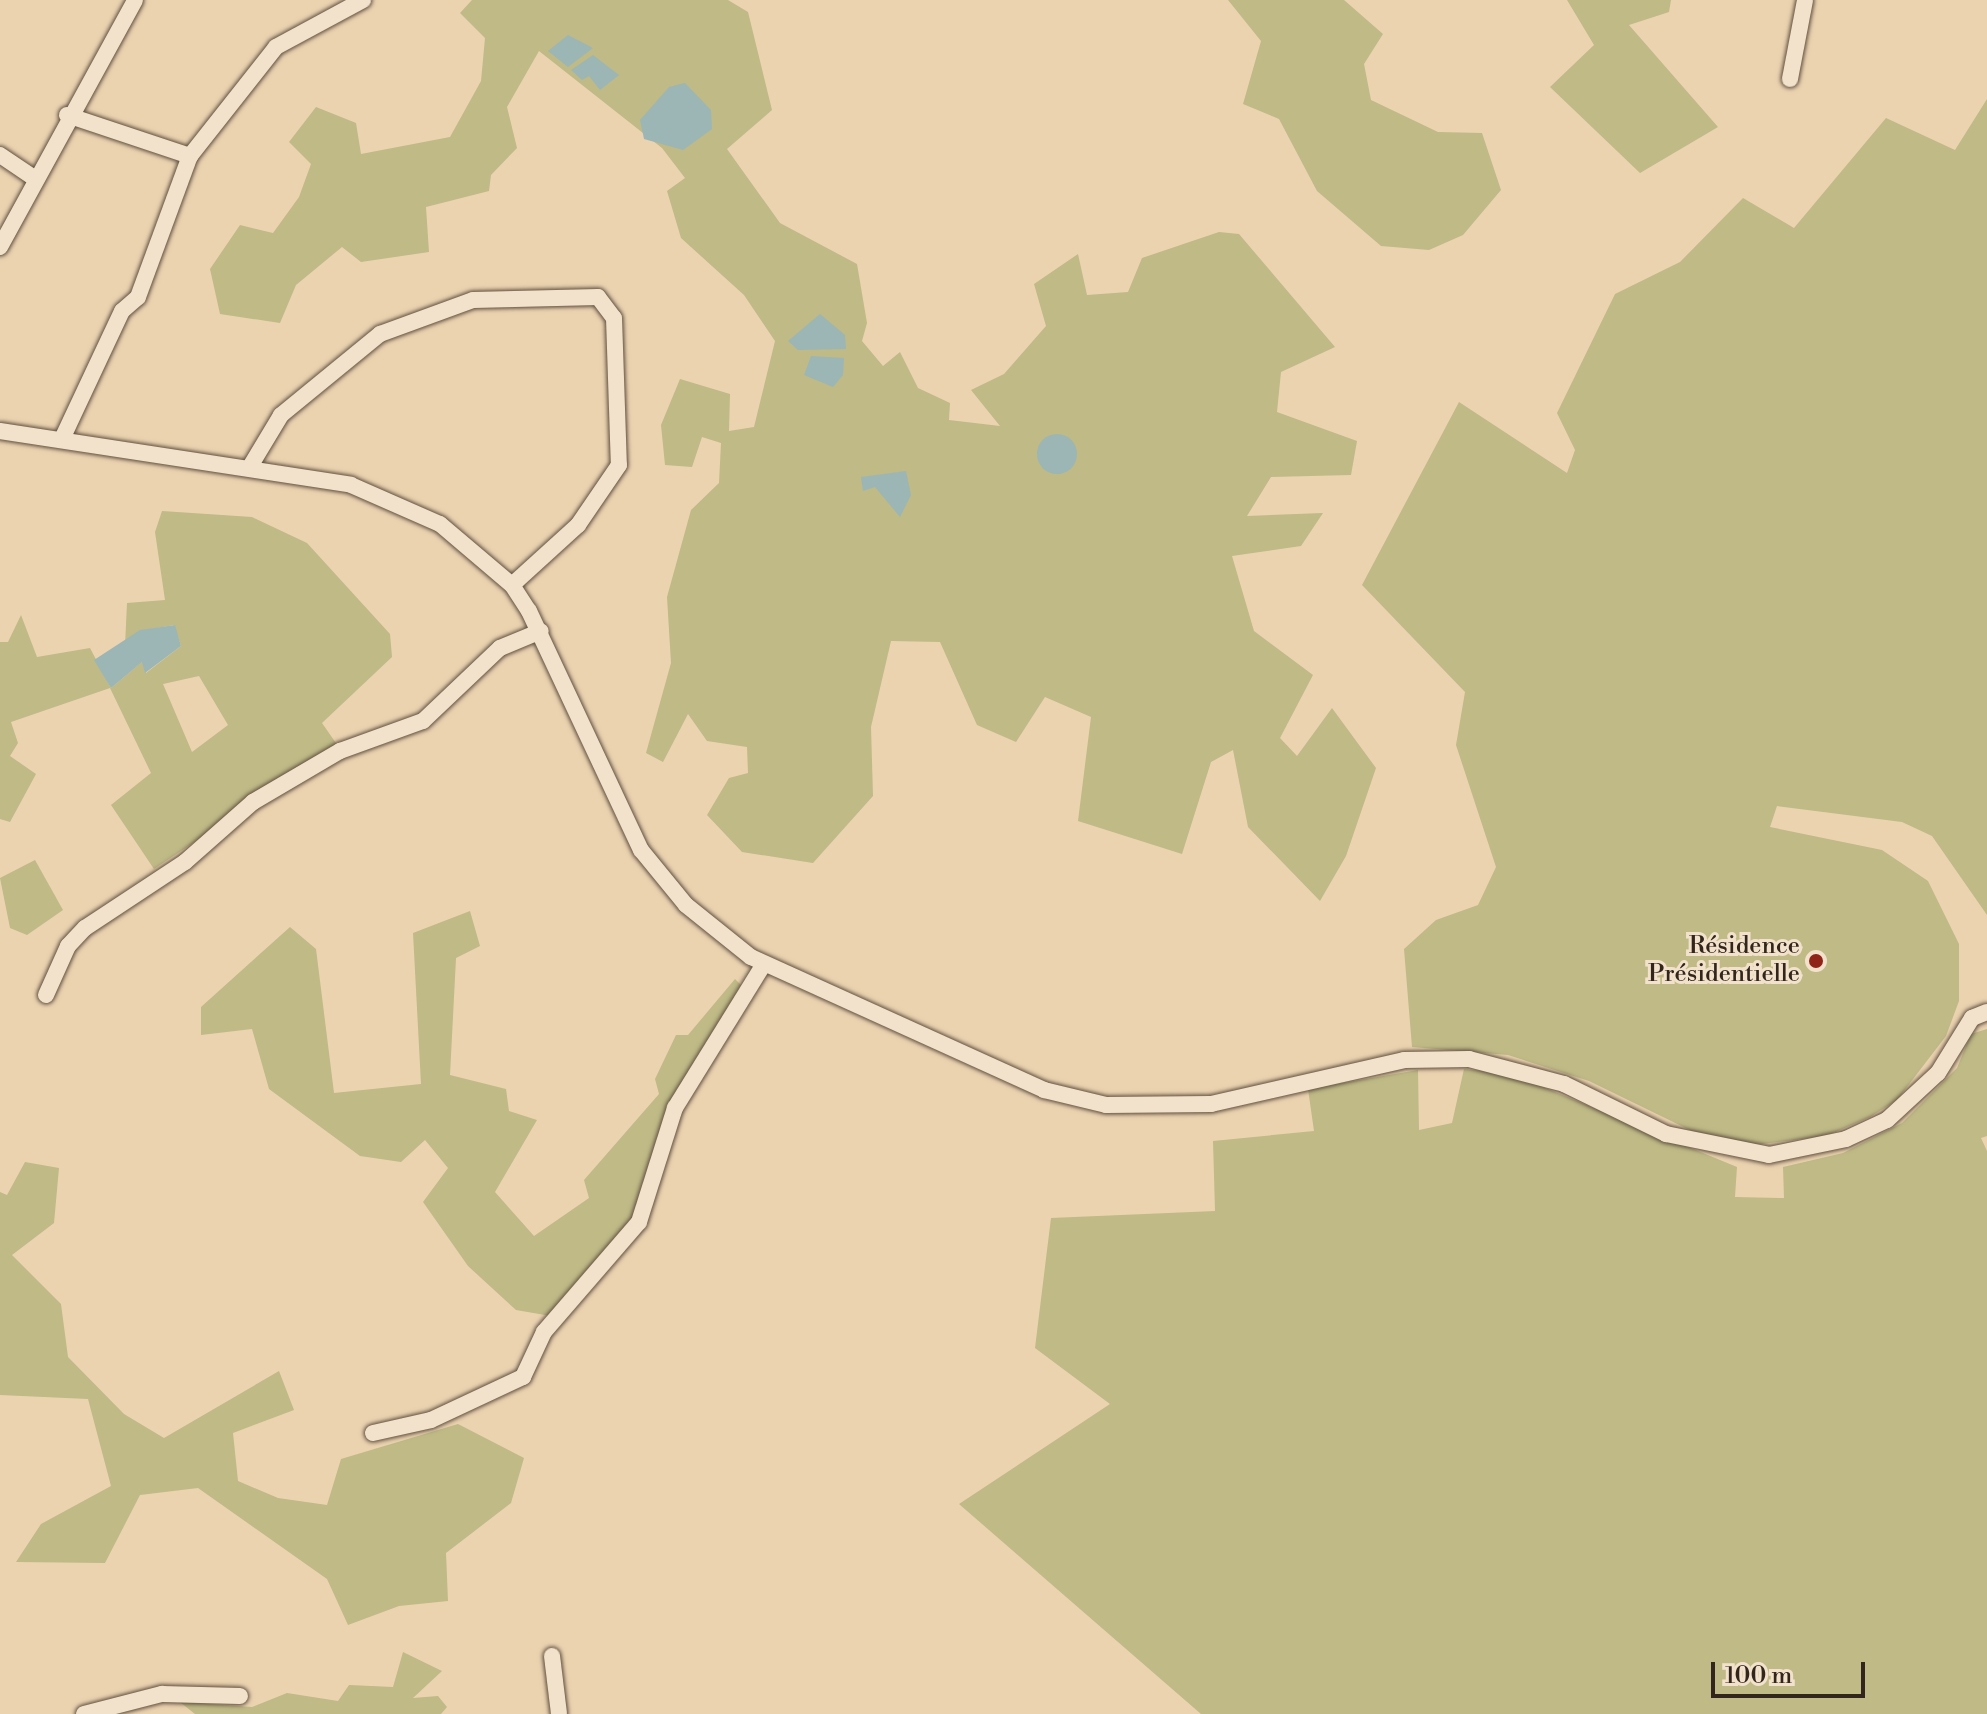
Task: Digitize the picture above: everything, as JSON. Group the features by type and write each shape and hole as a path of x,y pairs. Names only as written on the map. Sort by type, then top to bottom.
{"street":[{"path":"0,247 67,115 135,0"},
{"path":"62,439 122,311 138,297 190,156 276,47 363,0"},
{"path":"1790,79 1805,0"},
{"path":"67,115 190,156"},
{"path":"0,155 34,178"},
{"path":"251,465 281,415 380,334 473,300 598,297 614,318 619,465 578,525 512,585"},
{"path":"0,431 251,465 351,485 416,509 512,585 541,631 641,850 726,943 764,964 1075,1099 1211,1104 1404,1060 1469,1059 1553,1080 1679,1138 1769,1155 1846,1139 1887,1120 1938,1073 1972,1018 1987,1012"},
{"path":"46,995 68,946 85,928 185,862 253,802 340,751 423,721 500,648 541,631"},
{"path":"373,1433 431,1420 523,1377 544,1332 639,1222 675,1108 764,964"},
{"path":"552,1656 559,1714"},
{"path":"84,1714 162,1694 240,1696"}],"shaded area":[{"path":"472,0 728,0 748,12 772,110 727,149 780,223 857,264 867,323 862,341 883,366 900,352 918,388 950,403 949,420 1000,426 971,390 1004,374 1046,326 1034,284 1078,254 1087,295 1128,292 1142,258 1219,232 1239,234 1335,347 1281,372 1277,412 1357,441 1351,475 1271,477 1247,516 1323,513 1301,546 1232,556 1254,631 1313,675 1280,738 1297,756 1332,708 1376,768 1346,856 1320,901 1248,827 1233,750 1211,762 1182,854 1078,821 1091,717 1045,697 1016,742 977,725 940,642 891,641 871,727 873,796 813,863 742,852 707,815 729,778 748,773 747,747 707,741 688,714 663,762 646,753 671,663 667,597 691,510 719,483 721,443 702,437 692,467 665,465 661,425 680,379 730,394 729,431 754,427 775,341 744,295 681,238 667,191 685,178 662,148 539,51 507,107 517,148 491,175 489,191 426,207 429,252 361,262 342,247 296,285 280,323 220,314 210,269 240,225 273,233 299,197 311,164 289,142 316,107 356,123 361,154 450,137 481,81 485,38 460,13"},
{"path":"1228,0 1344,0 1383,34 1364,64 1371,100 1438,132 1482,133 1501,190 1463,235 1429,250 1381,246 1317,191 1279,119 1243,104 1261,41"},
{"path":"1567,0 1671,0 1669,12 1629,25 1718,127 1640,173 1550,87 1594,45"},
{"path":"1987,99 1987,915 1932,836 1902,822 1777,806 1770,827 1882,850 1928,881 1959,944 1959,1001 1946,1036 1897,1100 1870,1117 1826,1136 1747,1146 1702,1136 1589,1081 1508,1055 1412,1047 1404,949 1436,920 1478,905 1496,867 1456,745 1465,692 1362,585 1459,402 1567,473 1575,450 1557,413 1615,294 1680,262 1743,198 1794,228 1886,118 1955,150"},
{"path":"162,511 252,517 307,543 390,634 392,657 322,723 338,746 154,869 111,805 151,773 110,688 11,722 18,743 10,756 36,774 10,822 0,819 0,642 8,642 21,615 37,657 90,648 111,688 143,661 146,673 181,646 174,625 140,631 125,646 127,603 165,600 155,532","holes":["199,676 228,725 192,752 163,684"]},
{"path":"35,860 63,910 27,935 10,928 0,878"},
{"path":"470,911 480,946 456,958 450,1075 506,1089 509,1111 537,1120 495,1192 534,1236 589,1198 584,1180 659,1094 655,1079 676,1035 688,1035 735,979 743,987 671,1105 634,1218 551,1316 516,1310 468,1266 423,1202 448,1168 425,1140 401,1162 360,1156 269,1089 252,1029 201,1035 201,1007 290,927 316,949 334,1093 421,1084 413,933"},
{"path":"1987,1029 1987,1136 1981,1138 1987,1151 1987,1714 1201,1714 959,1504 1110,1404 1035,1348 1051,1218 1215,1211 1213,1141 1314,1131 1308,1089 1418,1070 1419,1130 1452,1123 1464,1069 1511,1074 1737,1167 1735,1197 1784,1198 1783,1167 1843,1153 1902,1123 1957,1068 1971,1034"},
{"path":"25,1162 59,1168 54,1223 12,1255 61,1304 68,1357 124,1414 164,1438 279,1371 294,1410 233,1433 238,1481 278,1498 327,1505 341,1459 458,1424 524,1458 511,1503 446,1553 448,1601 399,1606 348,1625 327,1579 198,1488 140,1495 105,1563 16,1562 41,1524 111,1486 88,1399 0,1395 0,1192 7,1195"},
{"path":"403,1652 442,1671 413,1698 438,1696 447,1707 441,1714 195,1714 180,1702 252,1707 287,1693 338,1701 349,1685 393,1687"}],"water":[{"path":"568,35 593,48 568,67 548,51"},
{"path":"593,55 619,75 600,90 589,76 582,80 571,70"},
{"path":"685,83 711,110 712,129 683,150 644,139 640,120 669,87"},
{"path":"820,314 845,335 846,349 798,350 788,341"},
{"path":"811,356 844,358 843,375 833,387 804,375"},
{"path":"1057,434 1071,440 1077,454 1071,468 1057,474 1043,468 1037,454 1043,440"},
{"path":"906,471 911,495 900,517 875,487 863,491 861,477"},
{"path":"175,625 181,646 145,673 142,662 111,688 94,660 140,630"}],"place":[{"name":"Résidence Présidentielle","path":"1816,961"}]}
